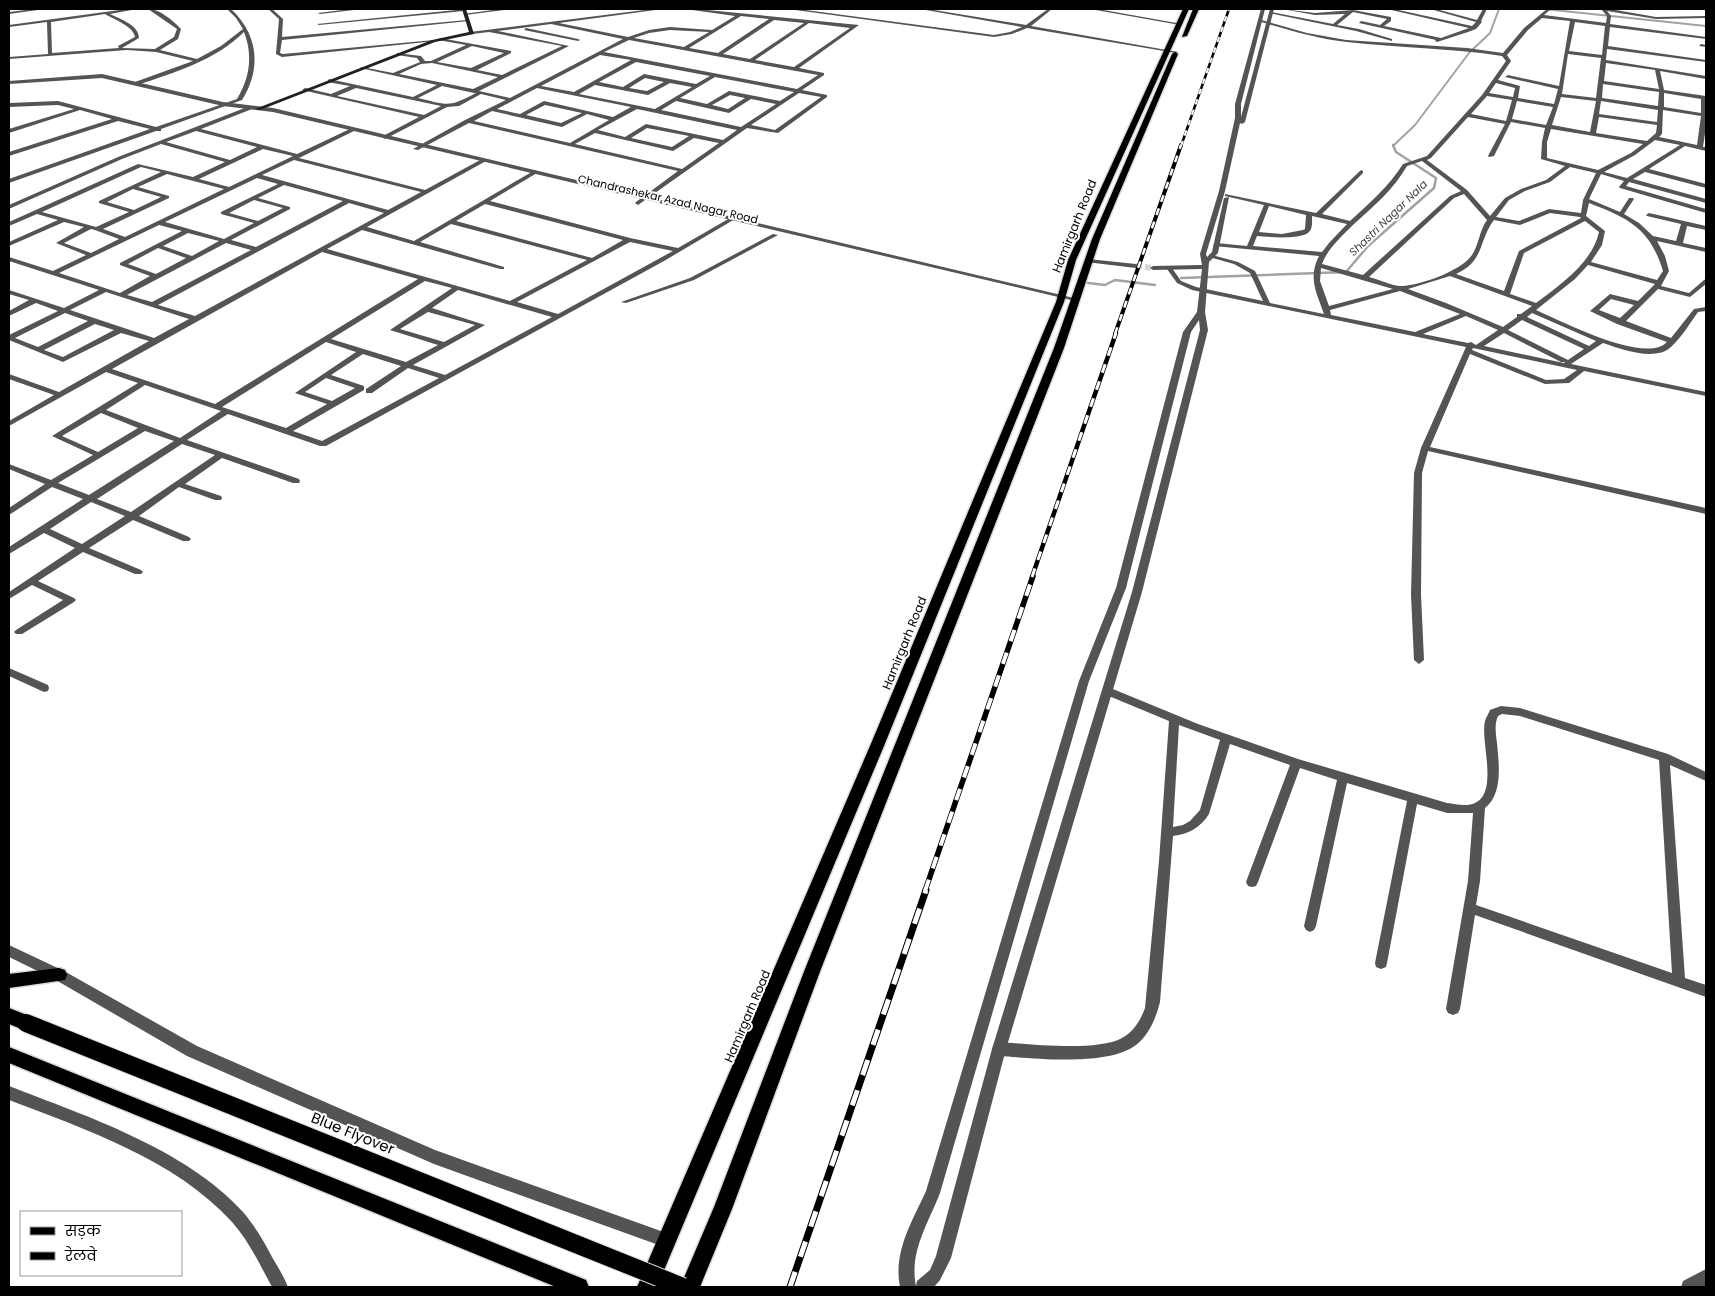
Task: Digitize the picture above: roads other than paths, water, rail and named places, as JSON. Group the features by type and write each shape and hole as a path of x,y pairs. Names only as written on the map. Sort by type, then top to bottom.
{"main road":[{"name":"Hamirgarh Road","path":"647,1287 877,746 1061,299 1072,260 1133,123 1196,9"},
{"path":"259,110 305,90 434,41 472,33 464,11"},
{"name":"Hamirgarh Road","path":"690,1287 723,1209 813,969 1052,366 1088,261 1172,51 1183,17"},
{"path":"9,981 59,975"},
{"name":"Blue Flyover","path":"9,1016 683,1287"},
{"path":"9,1055 579,1287"}],"street":[{"path":"9,13 43,9"},
{"path":"9,26 135,9"},
{"path":"150,9 174,24 178,29 176,38 156,51"},
{"path":"9,181 234,104 241,98 252,70 253,56 246,28 238,15 229,9"},
{"path":"270,9 281,19 278,54 287,56 434,41"},
{"path":"318,35 320,11 361,9"},
{"path":"319,24 464,11 510,9"},
{"path":"472,33 661,9"},
{"path":"687,9 855,27"},
{"path":"790,9 983,36 1003,36 1028,28 1050,9"},
{"path":"922,9 1172,51"},
{"path":"1092,9 1183,17"},
{"path":"1126,9 1183,17"},
{"path":"1207,265 1203,254 1222,194 1238,118 1238,104 1263,9"},
{"path":"1284,9 1315,14 1349,12 1375,14 1390,18 1381,26"},
{"path":"1349,29 1382,9"},
{"path":"1390,9 1474,28"},
{"path":"1409,13 1419,9"},
{"path":"1432,9 1480,22"},
{"path":"1424,46 1474,28 1480,22 1484,9"},
{"path":"1603,9 1656,18 1706,17"},
{"path":"1593,133 1609,20 1603,9"},
{"path":"1504,55 1526,29 1547,10"},
{"path":"923,1287 935,1275 943,1258 1000,1049 1108,691 1198,356 1204,330 1201,312 1207,265 1216,246 1240,128 1272,11 1410,45"},
{"path":"1333,26 1349,12"},
{"path":"106,13 132,28 137,34 133,42 114,50"},
{"path":"684,49 741,14"},
{"path":"1540,16 1573,20 1609,20 1706,38"},
{"path":"719,55 774,18"},
{"path":"49,20 50,54"},
{"path":"795,69 865,20"},
{"path":"1260,20 1306,34 1346,41 1467,49 1504,55 1509,61 1468,115 1429,158 1405,164 1396,182 1352,223 1323,254 1317,267 1318,282 1327,311"},
{"path":"1573,20 1559,94 1549,126 1544,159 1706,201"},
{"path":"279,39 468,21"},
{"path":"750,61 808,22"},
{"path":"1361,22 1443,40"},
{"path":"551,23 822,74 638,202"},
{"path":"548,34 565,26"},
{"path":"517,27 578,40"},
{"path":"416,149 628,38 648,32 680,27 713,31"},
{"path":"137,83 196,60 225,46 246,28"},
{"path":"490,30 567,46"},
{"path":"329,81 446,106 456,105 503,77 595,32"},
{"path":"440,39 509,52 472,70"},
{"path":"432,62 471,45"},
{"path":"1605,46 1706,61"},
{"path":"9,58 114,50 156,51 196,60"},
{"path":"1566,52 1706,76"},
{"path":"535,86 720,124 776,132 825,96 598,53"},
{"path":"399,54 419,57 423,62"},
{"path":"575,94 635,60"},
{"path":"395,74 423,62 432,62 503,77"},
{"path":"362,68 510,99"},
{"path":"1583,217 1586,200 1599,172 1633,154 1659,134 1662,91 1658,69"},
{"path":"9,82 96,73 145,80 231,100 234,104"},
{"path":"656,111 714,75"},
{"path":"1499,75 1560,88"},
{"path":"9,82 90,76 120,78 223,104 234,104"},
{"path":"623,89 644,76 697,86"},
{"path":"595,83 648,93 669,81"},
{"path":"1491,156 1508,122 1518,86 1495,81"},
{"path":"1601,82 1705,98 1703,148 1655,138"},
{"path":"413,99 442,84"},
{"path":"332,96 355,86"},
{"path":"305,90 425,117"},
{"path":"708,106 729,93 782,102"},
{"path":"1485,94 1555,106"},
{"path":"1559,94 1704,115"},
{"path":"729,110 750,97"},
{"path":"675,100 729,110 734,114 720,124"},
{"path":"9,105 50,102 159,130"},
{"path":"521,116 544,103 614,119"},
{"name":"Chandrashekar Azad Nagar Road","path":"234,104 259,110 273,110 354,129 528,176 1074,302"},
{"path":"385,137 446,106"},
{"path":"570,145 636,107"},
{"path":"9,207 120,158 250,108"},
{"path":"9,131 80,109"},
{"path":"490,109 562,125 586,113"},
{"name":"Chandrashekar Azad Nagar Road","path":"259,110 264,113 416,149 535,172 645,198 775,235 1061,299"},
{"path":"660,118 668,114"},
{"path":"1468,115 1648,142"},
{"path":"1597,115 1660,124"},
{"path":"9,154 117,119"},
{"path":"467,121 684,171"},
{"path":"626,139 654,122"},
{"path":"646,126 724,142"},
{"path":"195,129 426,192"},
{"path":"54,274 354,129"},
{"path":"594,132 673,149 693,136"},
{"path":"160,142 231,162"},
{"path":"1686,144 1623,185 1625,189 1706,211"},
{"path":"194,179 262,147"},
{"path":"120,158 230,189"},
{"path":"1419,660 1416,596 1418,473 1425,448 1473,347 1503,330 1580,272 1596,254 1602,234 1598,228 1583,217 1549,211 1525,222 1517,223 1490,219 1465,190 1421,161"},
{"path":"9,424 154,340 196,319 480,162"},
{"path":"11,222 140,165"},
{"path":"1327,311 1450,274 1468,264 1475,256 1479,240 1490,219 1513,196 1548,181 1569,165"},
{"path":"1644,170 1706,186"},
{"path":"135,212 101,202 166,172"},
{"path":"416,242 535,172"},
{"path":"1318,216 1361,172"},
{"path":"9,189 32,173"},
{"path":"257,176 388,212"},
{"path":"259,223 223,213 284,183"},
{"path":"92,255 59,243 167,197 133,187"},
{"path":"1362,276 1452,197 1465,190"},
{"path":"1227,195 1352,223"},
{"path":"120,295 288,208 253,198"},
{"path":"1621,214 1631,199"},
{"path":"1586,200 1621,214 1644,228 1664,260 1666,271 1658,285 1620,322"},
{"path":"152,305 348,201"},
{"path":"485,202 629,240 678,250"},
{"path":"1249,248 1268,204"},
{"path":"36,212 126,239"},
{"path":"1255,234 1282,236 1305,232 1308,229 1309,214"},
{"path":"1649,215 1706,228"},
{"path":"1506,295 1521,252 1583,217"},
{"path":"9,244 63,220"},
{"path":"106,368 323,444 729,221"},
{"path":"160,222 255,249"},
{"path":"451,222 593,260"},
{"path":"1679,244 1684,224"},
{"path":"360,227 502,268"},
{"path":"156,276 122,264 189,230"},
{"path":"624,302 692,279 775,235"},
{"path":"1652,238 1706,250"},
{"path":"511,303 629,240"},
{"path":"157,246 192,258"},
{"path":"1216,246 1323,254"},
{"path":"322,250 558,316"},
{"path":"9,259 196,319"},
{"path":"1088,261 1136,266"},
{"path":"9,269 22,263"},
{"path":"1153,268 1236,263 1253,272 1267,303"},
{"path":"1588,263 1690,294 1706,281"},
{"path":"1317,267 1340,270 1399,288 1503,330 1571,365"},
{"path":"1170,268 1179,282 1267,303 1327,311 1473,347 1571,365 1706,394"},
{"path":"1450,274 1506,295 1603,340 1633,350 1663,351 1696,310 1706,309"},
{"path":"216,407 327,340 423,278"},
{"path":"445,345 394,330 457,288"},
{"path":"9,338 105,290"},
{"path":"9,292 154,340"},
{"path":"1639,304 1610,296 1594,310 1597,314 1672,341"},
{"path":"9,314 35,300"},
{"path":"368,391 407,365 481,325 427,309"},
{"path":"908,1287 905,1271 911,1244 933,1193 1084,681 1120,588 1187,332 1201,312"},
{"path":"1417,333 1464,314"},
{"path":"1520,316 1589,349"},
{"path":"38,350 94,321"},
{"path":"9,338 62,360 120,330"},
{"path":"327,340 445,378"},
{"path":"1571,365 1589,349 1603,340"},
{"path":"1473,347 1539,380 1550,383 1566,381 1584,368"},
{"path":"333,404 299,393 362,351"},
{"path":"287,431 361,388 325,375"},
{"path":"9,376 60,395"},
{"path":"99,455 56,436 145,382"},
{"path":"100,410 144,428 296,482"},
{"path":"9,551 227,411"},
{"path":"9,512 52,483 144,428"},
{"path":"1425,448 1706,511"},
{"path":"9,596 132,516 221,454"},
{"path":"9,466 186,539"},
{"path":"178,484 218,498"},
{"path":"44,529 138,572"},
{"path":"19,632 71,600 31,581"},
{"path":"9,672 44,688"},
{"path":"1108,691 1174,719 1296,763 1447,808 1467,809 1479,807 1486,801 1493,784 1490,722 1494,713 1501,710 1520,712 1664,757 1706,777"},
{"path":"1000,1049 1056,1052 1098,1050 1126,1043 1138,1034 1153,1002 1169,832 1174,719"},
{"path":"1169,832 1184,830 1199,822 1226,738"},
{"path":"1664,757 1679,981"},
{"path":"1252,882 1296,763"},
{"path":"1310,926 1343,777"},
{"path":"1381,963 1413,798"},
{"path":"1453,1009 1474,881 1479,807"},
{"path":"1470,908 1706,991"},
{"path":"9,950 59,975 192,1051 425,1153 667,1240"},
{"path":"9,1093 85,1122 160,1160 206,1188 237,1217 266,1260 280,1287"},
{"path":"1689,1287 1706,1277"}],"waterway":[{"name":"Shastri Nagar Nala","path":"1393,146 1415,125 1469,53 1490,33 1499,9"},
{"path":"1544,9 1706,26"},
{"name":"Shastri Nagar Nala","path":"1181,278 1346,272 1368,246 1434,188 1436,178 1396,152 1393,146"},
{"name":"Shastri Nagar Nala","path":"1080,282 1105,285 1115,280 1155,285"}],"tunnel":[{"path":"1136,266 1153,268"}],"railway":[{"path":"1181,146 1229,9"},
{"path":"1115,334 1181,145"},
{"path":"1032,577 1116,333"},
{"path":"925,891 1033,576"},
{"path":"790,1287 926,890"}]}
